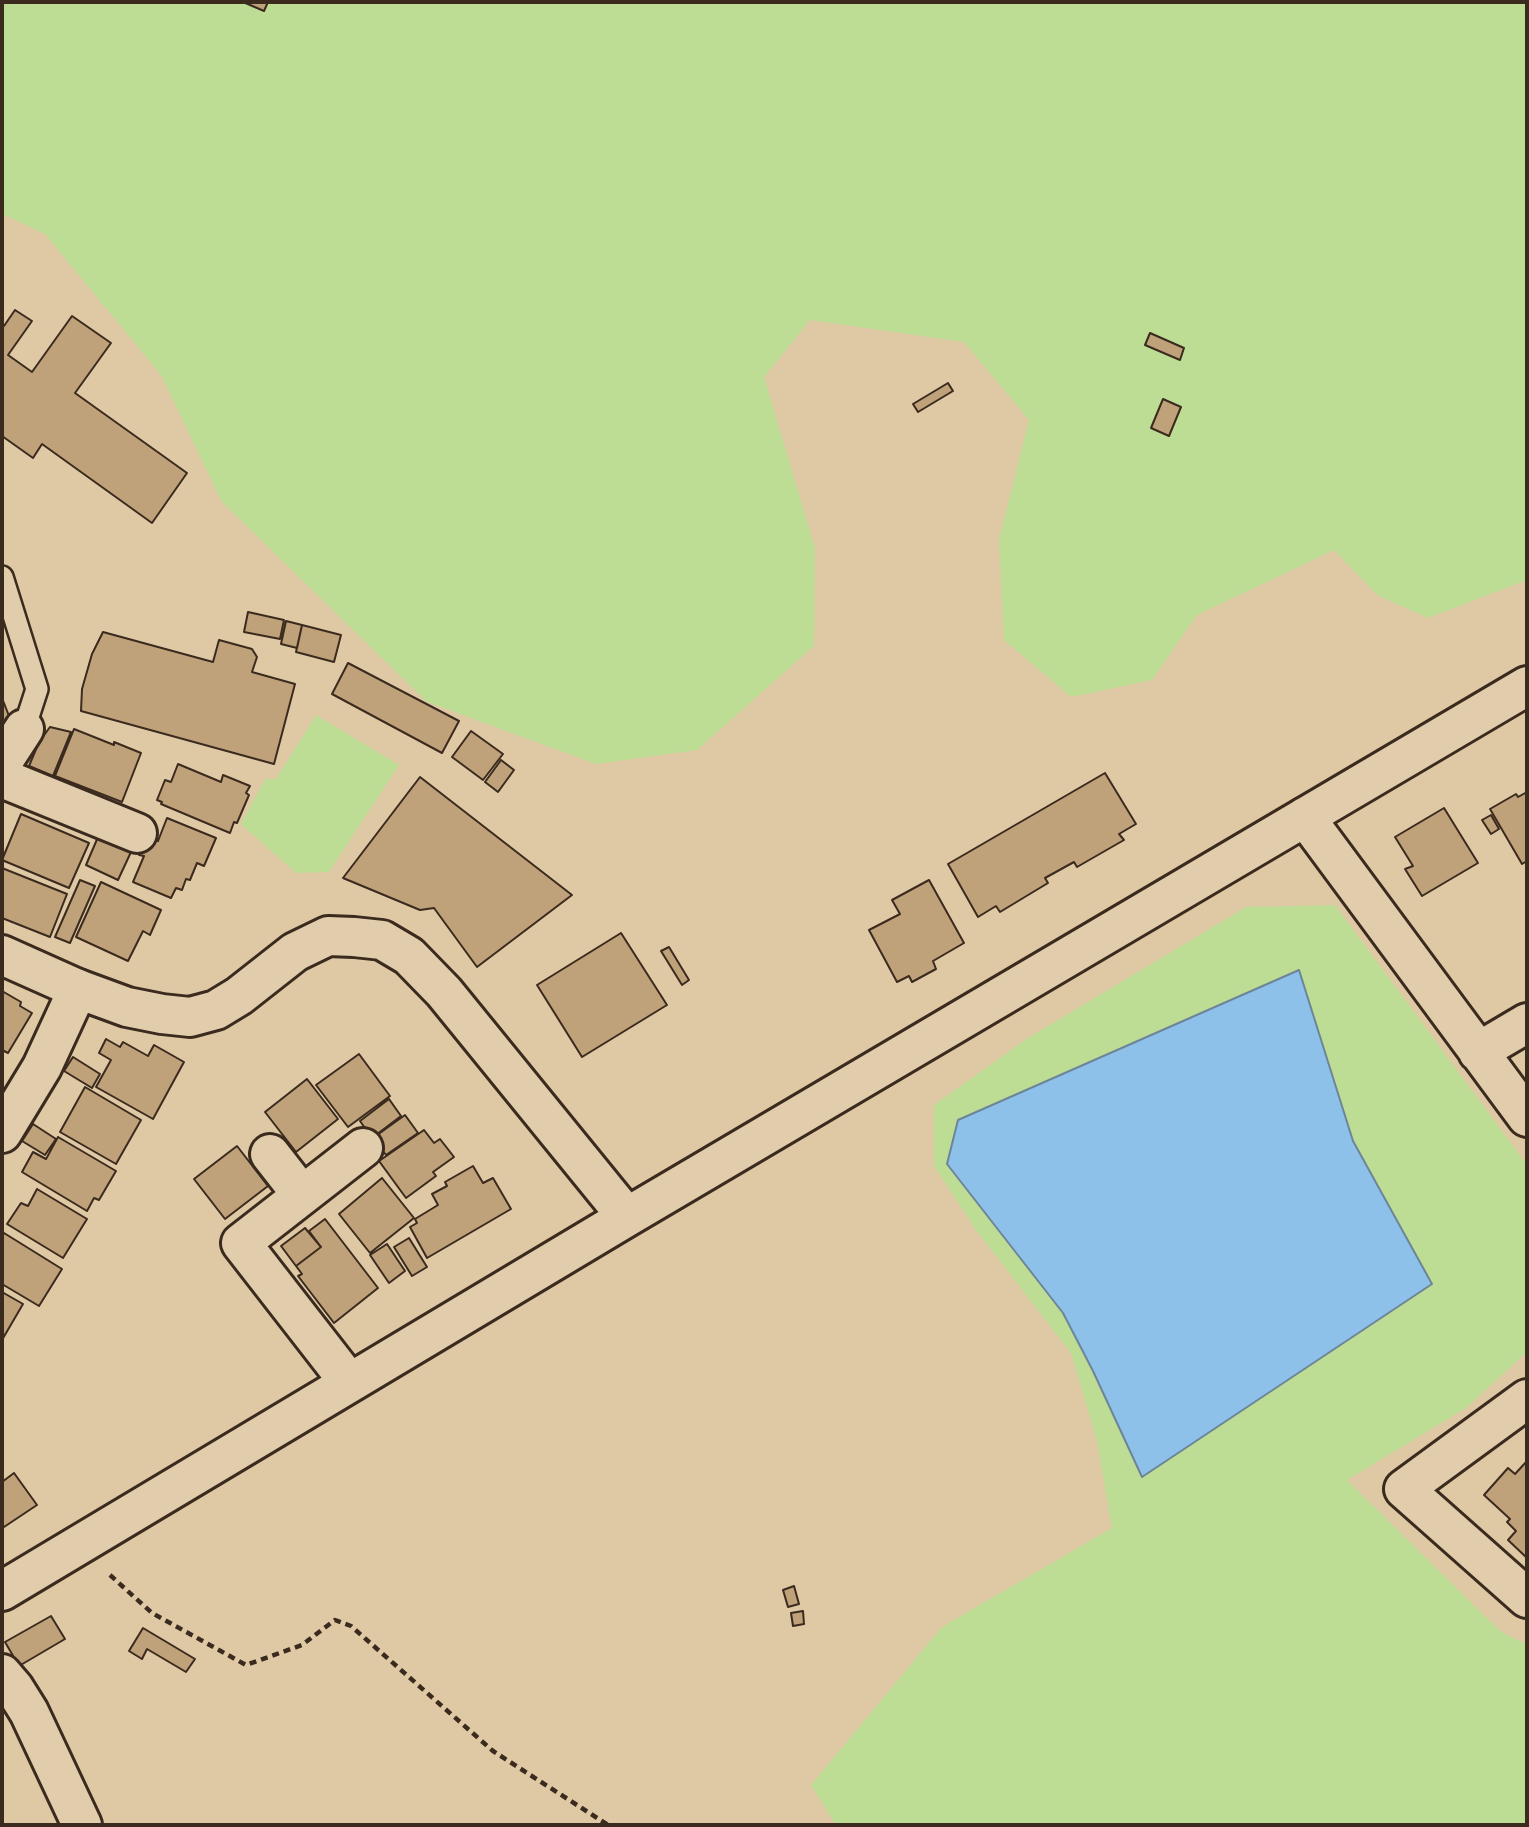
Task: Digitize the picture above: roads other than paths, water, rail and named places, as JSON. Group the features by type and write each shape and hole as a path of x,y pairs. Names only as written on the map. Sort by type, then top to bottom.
{"street":[{"path":"2,1591 627,1217 1527,686"},
{"path":"2,763 24,729"},
{"path":"2,778 137,833"},
{"path":"1305,817 1527,1117"},
{"path":"2,955 78,989 127,1007 190,1017 216,1010 239,996 295,952 328,936 383,940 408,956 444,992 627,1217"},
{"path":"2,1133 42,1067 78,989"},
{"path":"1478,1052 1527,1023"},
{"path":"349,1382 241,1243 363,1148"},
{"path":"270,1154 302,1195"},
{"path":"1527,1399 1404,1489 1527,1598"},
{"path":"2,1674 29,1712 82,1825"}],"lane":[{"path":"2,577 37,688 24,729"}],"water":[{"path":"1299,970 1353,1141 1432,1284 1142,1477 1063,1313 947,1164 958,1120"}]}
